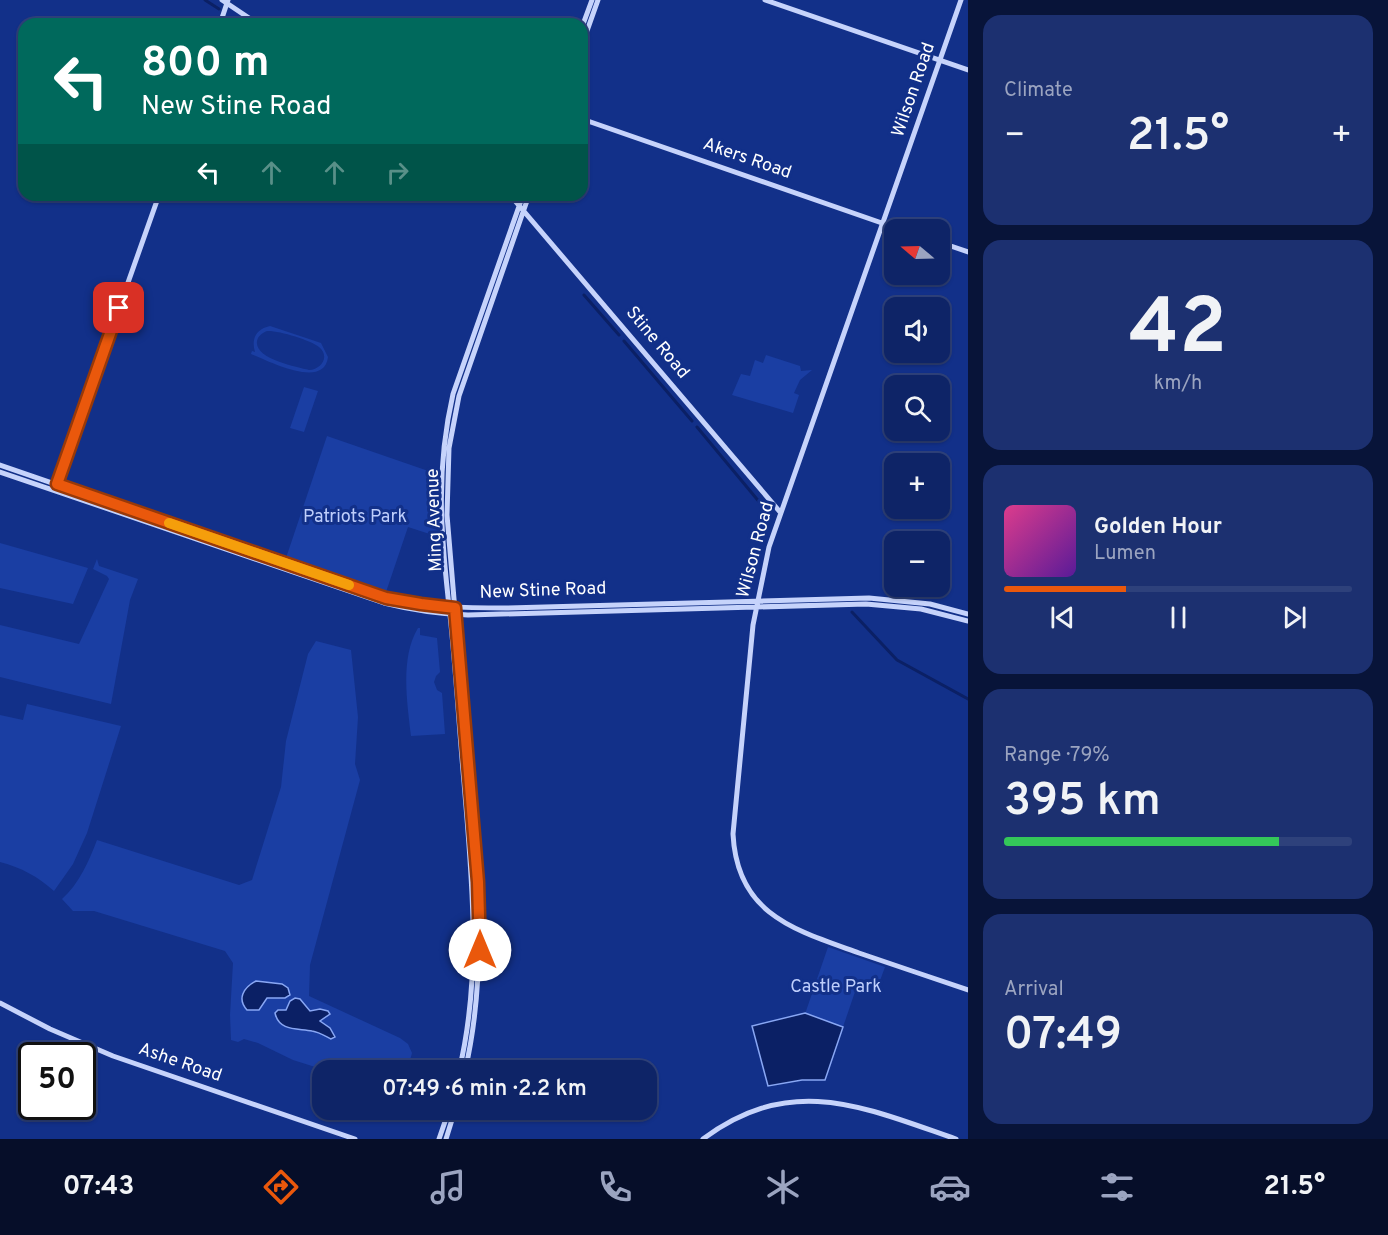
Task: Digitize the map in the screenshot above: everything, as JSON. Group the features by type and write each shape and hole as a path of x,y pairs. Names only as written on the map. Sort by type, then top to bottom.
{"main road":[{"path":"586,17 592,0"},
{"path":"588,28 598,0"},
{"path":"765,0 968,70"},
{"name":"Wilson Road","path":"962,0 769,547 755,607 733,825 734,851 746,884 756,899 770,913 791,928 968,990"},
{"path":"222,18 226,1 250,18"},
{"name":"Akers Road","path":"588,121 883,223"},
{"path":"56,488 157,201"},
{"name":"Stine Road","path":"516,201 780,512"},
{"name":"Ming Avenue","path":"467,1060 477,999 480,928 441,513 441,473 450,422 482,326 493,278 520,201"},
{"name":"Ming Avenue","path":"461,1060 472,983 474,909 446,504 449,426 452,402 488,300 527,201"},
{"path":"950,246 968,252"},
{"name":"New Stine Road","path":"0,465 56,488 384,603 452,611 866,604 929,611 968,621"},
{"name":"New Stine Road","path":"0,472 56,488 386,598 452,611 869,598 930,604 968,614"},
{"path":"441,473 443,500 446,504"},
{"path":"253,558 259,557 276,563 279,561"},
{"path":"281,568 285,566 299,568"},
{"name":"Ashe Road","path":"0,1003 56,1032 113,1056 355,1139"},
{"path":"703,1139 723,1125 746,1114 790,1102 812,1101 840,1103 888,1116 956,1139"},
{"path":"440,1139 446,1120"},
{"path":"446,1139 452,1120"}],"green space":[{"path":"270,326 321,343 328,357 324,367 317,371 295,370 251,354 252,351 255,352 254,339 258,332","holes":["267,331 315,344 324,354 323,362 318,367 309,370 277,361 262,353 258,347 258,338"]},
{"path":"766,355 800,366 801,371 812,370 800,380 794,393 799,395 793,413 732,395 741,374 750,376 755,360 763,363"},
{"path":"304,387 318,391 304,432 290,428"},
{"name":"Patriots Park","path":"327,436 437,474 439,537 408,527 386,592 286,558"},
{"path":"0,543 88,568 73,604 0,588"},
{"path":"97,559 99,566 138,579 130,600 111,704 0,677 0,625 79,644 109,579 93,569"},
{"path":"420,628 420,635 437,638 440,672 434,682 437,690 442,693 445,734 411,736 406,680 412,640"},
{"path":"316,641 351,650 358,717 355,764 360,780 310,965 309,996 400,1038 408,1044 412,1053 410,1060 312,1060 312,1066 293,1060 258,1043 244,1039 238,1042 231,1040 233,963 225,951 94,911 73,911 62,899 87,864 97,840 239,885 252,880 281,787 286,741 308,654"},
{"path":"27,704 121,726 87,833 73,864 54,891 29,873 0,862 0,715 23,720"},
{"name":"Castle Park","path":"828,947 885,967 878,986 859,980 843,1027 805,1014"}],"shaded area":[{"path":"256,981 282,984 288,988 290,995 285,998 267,998 259,1010 247,1010 242,1002 243,994"},
{"path":"295,998 300,999 310,1011 320,1009 328,1011 330,1014 320,1021 330,1028 335,1037 331,1039 317,1032 290,1028 281,1023 275,1013 278,1010 286,1010 290,1001"},
{"path":"805,1013 843,1027 825,1080 802,1080 768,1086 752,1026"}],"waterway":[{"path":"205,0 219,9"},
{"path":"584,295 619,335"},
{"path":"624,341 692,421"},
{"path":"697,427 771,516"},
{"path":"852,612 897,660 968,699"}],"slow traffic":[{"path":"169,523 349,585"}],"route":[{"path":"119,308 57,484 386,598 455,608 478,882 480,950"}]}
